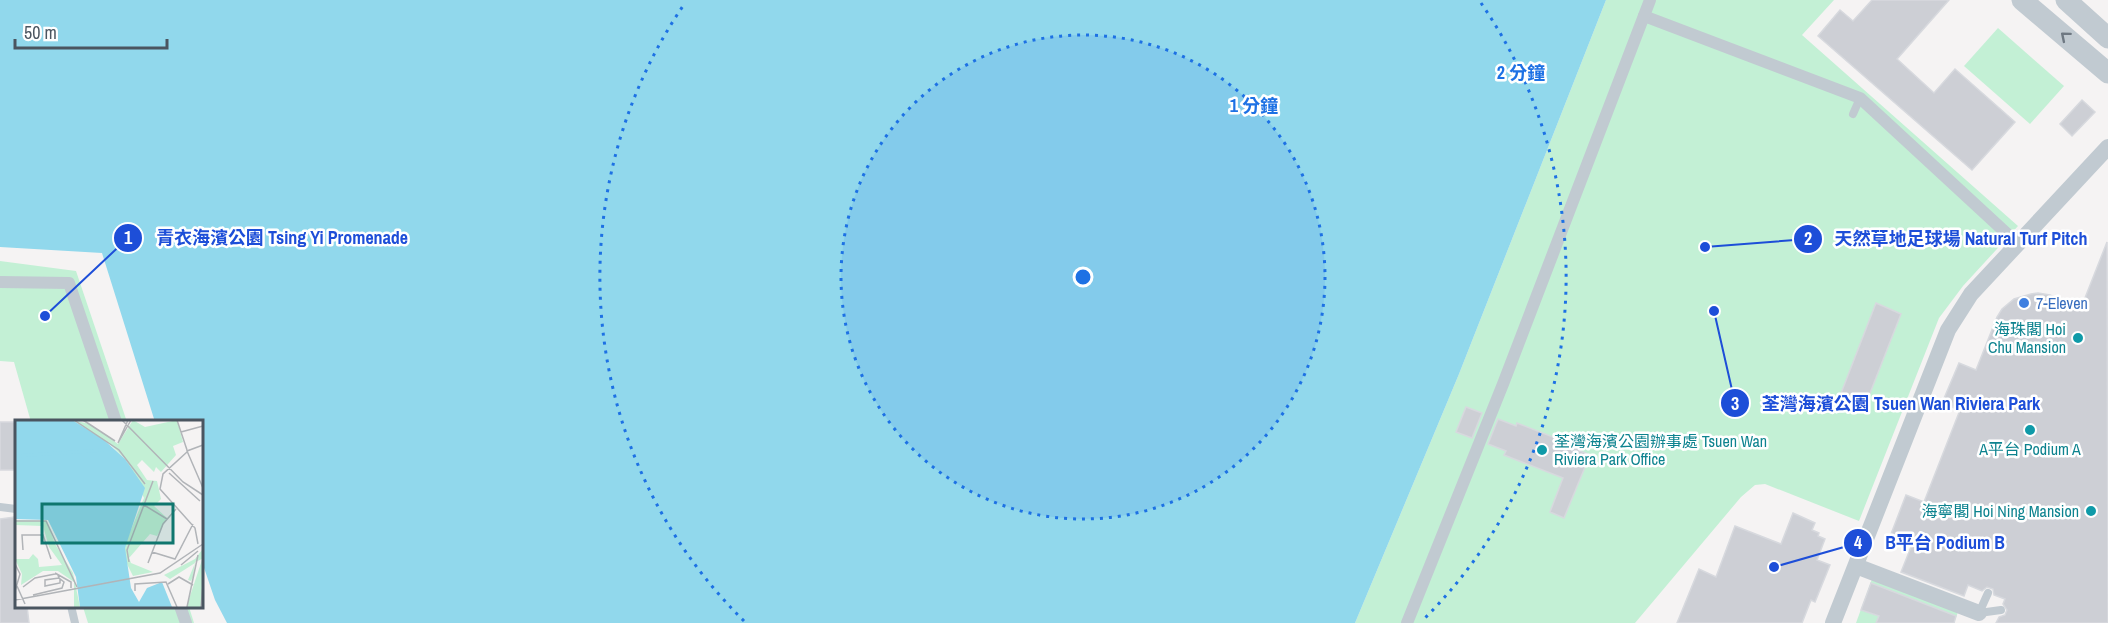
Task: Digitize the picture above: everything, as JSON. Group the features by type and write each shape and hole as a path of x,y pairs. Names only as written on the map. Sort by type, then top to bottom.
{"street":[{"path":"1407,623 1503,384 1650,0"},
{"path":"2022,0 2108,73"},
{"path":"2066,0 2108,38"},
{"path":"1644,16 1860,98 2017,243"},
{"path":"1833,623 1948,330 1971,294 2108,147"},
{"path":"0,282 69,284 116,420"},
{"path":"1856,566 1977,618"},
{"path":"181,608 186,623"}],"lane":[{"path":"1853,114 1860,98"},
{"path":"0,507 15,509"},
{"path":"1977,618 1988,593"},
{"path":"71,608 75,623"},
{"path":"1977,618 2001,610"}],"green space":[{"path":"1606,0 1834,0 1802,35 2018,226 1963,286 1939,318 1859,521 1765,484 1755,485 1741,497 1635,623 1355,623 1459,374"},
{"path":"1998,28 2064,86 2030,124 1964,66"},
{"path":"0,261 76,271 126,420 30,420 14,362 0,361"},
{"path":"1872,579 1958,612 1954,623 1856,623"},
{"path":"83,608 189,608 194,623 88,623"}],"water":[{"path":"0,0 1606,0 1459,374 1355,623 227,623 215,600 202,562 202,420 154,420 102,253 0,247"}],"building":[{"path":"1872,0 1949,0 1897,59 1934,93 1955,69 2015,122 1972,170 1818,36 1840,10 1853,21"},
{"path":"2082,100 2095,112 2072,136 2060,124"},
{"name":"A平台 Podium A","path":"2107,242 2108,623 1996,623 2007,610 2003,604 2005,599 1994,595 1993,589 1987,587 1982,591 1968,585 1964,596 1901,572 1913,542 1891,534 1906,495 1924,502 1960,410 1942,403 1959,363 1976,370 1997,317 2002,309 2014,299 2038,293 2050,295 2081,308"},
{"path":"1876,303 1901,314 1863,411 1838,401"},
{"path":"1466,407 1482,413 1472,438 1456,432"},
{"name":"荃灣海濱公園辦事處 Tsuen Wan Riviera Park Office","path":"1498,419 1516,426 1517,423 1581,448 1580,451 1590,455 1564,518 1550,512 1563,478 1504,455 1506,451 1488,444"},
{"path":"0,422 15,422 15,470 0,470"},
{"path":"1793,513 1815,523 1812,530 1825,539 1817,560 1830,565 1815,602 1811,600 1802,623 1677,623 1699,569 1716,577 1735,526 1781,544"},
{"path":"14,517 15,608 27,608 29,623 0,623 0,519"},
{"path":"1871,583 1956,616 1954,623 1876,623 1879,616 1861,610"}],"place":[{"name":"天然草地足球場 Natural Turf Pitch","path":"1705,247"},
{"name":"7-Eleven","path":"2024,303"},
{"name":"荃灣海濱公園 Tsuen Wan Riviera Park","path":"1714,311"},
{"name":"青衣海濱公園 Tsing Yi Promenade","path":"45,316"},
{"name":"海珠閣 Hoi Chu Mansion","path":"2078,338"},
{"name":"A平台 Podium A","path":"2030,430"},
{"name":"荃灣海濱公園辦事處 Tsuen Wan Riviera Park Office","path":"1542,450"},
{"name":"海寧閣 Hoi Ning Mansion","path":"2091,511"},
{"name":"B平台 Podium B","path":"1774,567"}]}
